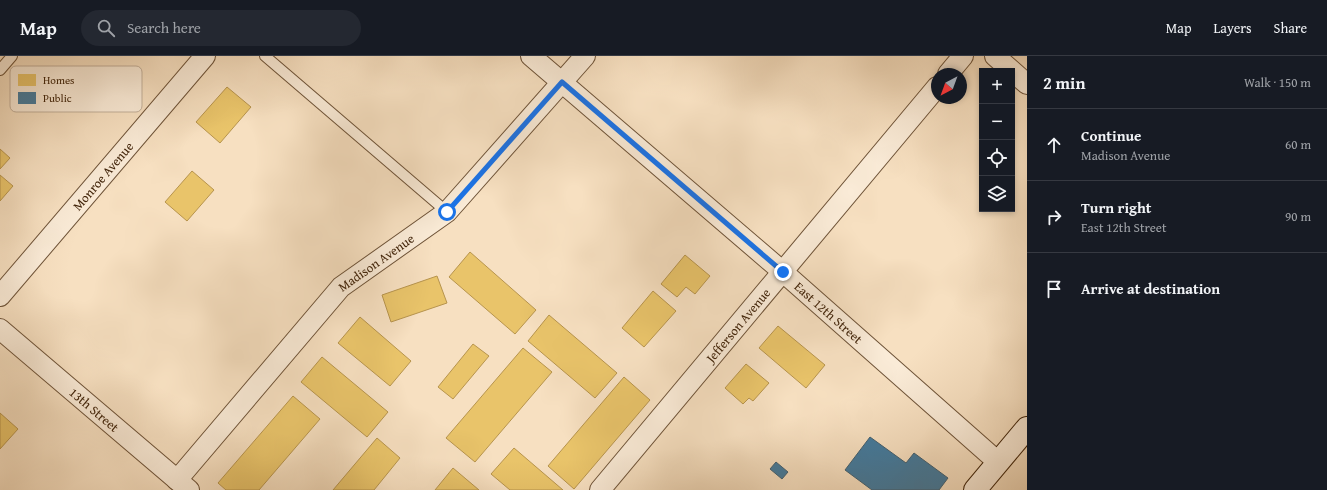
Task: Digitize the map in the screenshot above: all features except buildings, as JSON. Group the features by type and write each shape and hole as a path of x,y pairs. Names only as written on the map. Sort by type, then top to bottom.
{"main road":[{"path":"975,490 1027,428"}],"street":[{"name":"Monroe Avenue","path":"0,296 205,56"},
{"name":"East 12th Street","path":"531,56 783,272 998,462"},
{"name":"Madison Avenue","path":"183,485 341,287 447,212 585,56"},
{"path":"953,68 963,56"},
{"path":"995,56 1027,84"},
{"name":"Jefferson Avenue","path":"600,490 931,94"},
{"name":"13th Street","path":"0,329 183,485"}],"lane":[{"path":"0,70 12,56"},
{"path":"265,56 447,212"}],"route":[{"path":"447,212 562,82 783,272"}]}
